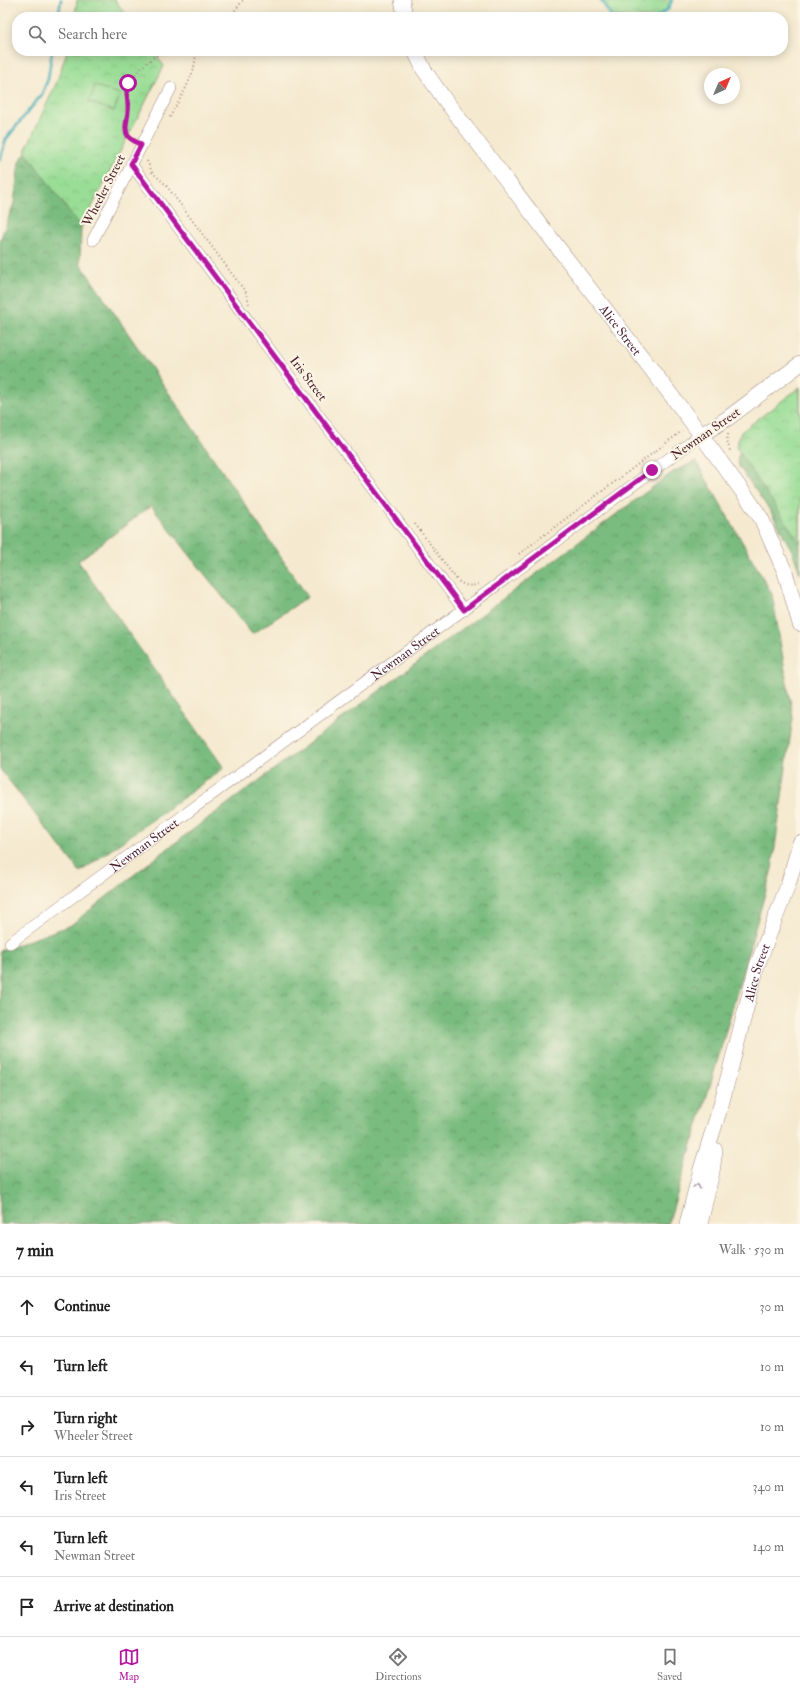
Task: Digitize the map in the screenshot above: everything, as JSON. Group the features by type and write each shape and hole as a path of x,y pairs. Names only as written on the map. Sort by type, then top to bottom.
{"street":[{"path":"402,0 404,12"},
{"name":"Alice Street","path":"417,56 424,70 445,100 701,435 761,518 785,572 800,624"},
{"name":"Wheeler Street","path":"92,240 171,88"},
{"name":"Iris Street","path":"131,164 464,610"},
{"name":"Newman Street","path":"10,943 652,470 701,435 728,418 800,364"},
{"name":"Alice Street","path":"687,1224 721,1105 757,966 788,885 800,843"},
{"name":"Alice Street","path":"700,1224 712,1172 721,1105"}],"path":[{"path":"234,12 243,0"},
{"path":"157,56 128,83 126,90 128,112 126,130 127,136 150,150 146,162 149,168 166,185 247,294 250,306"},
{"path":"168,119 188,83 196,56"},
{"path":"518,555 681,431 684,426 683,421 687,417"},
{"path":"414,522 457,580 463,585 473,586 483,581"}],"green space":[{"path":"77,0 115,0 124,12 76,12"},
{"path":"601,0 672,0 668,9 664,12 609,12"},
{"path":"65,56 157,56 164,66 81,228 25,151 56,84"},
{"path":"95,86 120,94 114,111 89,102"},
{"path":"38,136 44,160 81,228 80,263 308,597 252,634 151,506 78,561 224,768 80,872 0,769 0,241 14,203 19,162"},
{"path":"800,387 800,573 793,553 771,512 739,467 737,459 749,433"},
{"path":"800,387 800,543 736,447 741,432"},
{"path":"696,461 772,594 793,717 772,869 715,1069 668,1224 0,1224 0,951 71,925 159,855 673,472"}],"waterway":[{"path":"59,12 61,0"},
{"path":"601,0 609,12"},
{"path":"664,12 668,9 672,0"},
{"path":"0,160 6,139 42,94 48,79 51,56"}],"route":[{"path":"128,83 126,90 128,104 127,136 141,145 131,164 464,610 652,470"}]}
